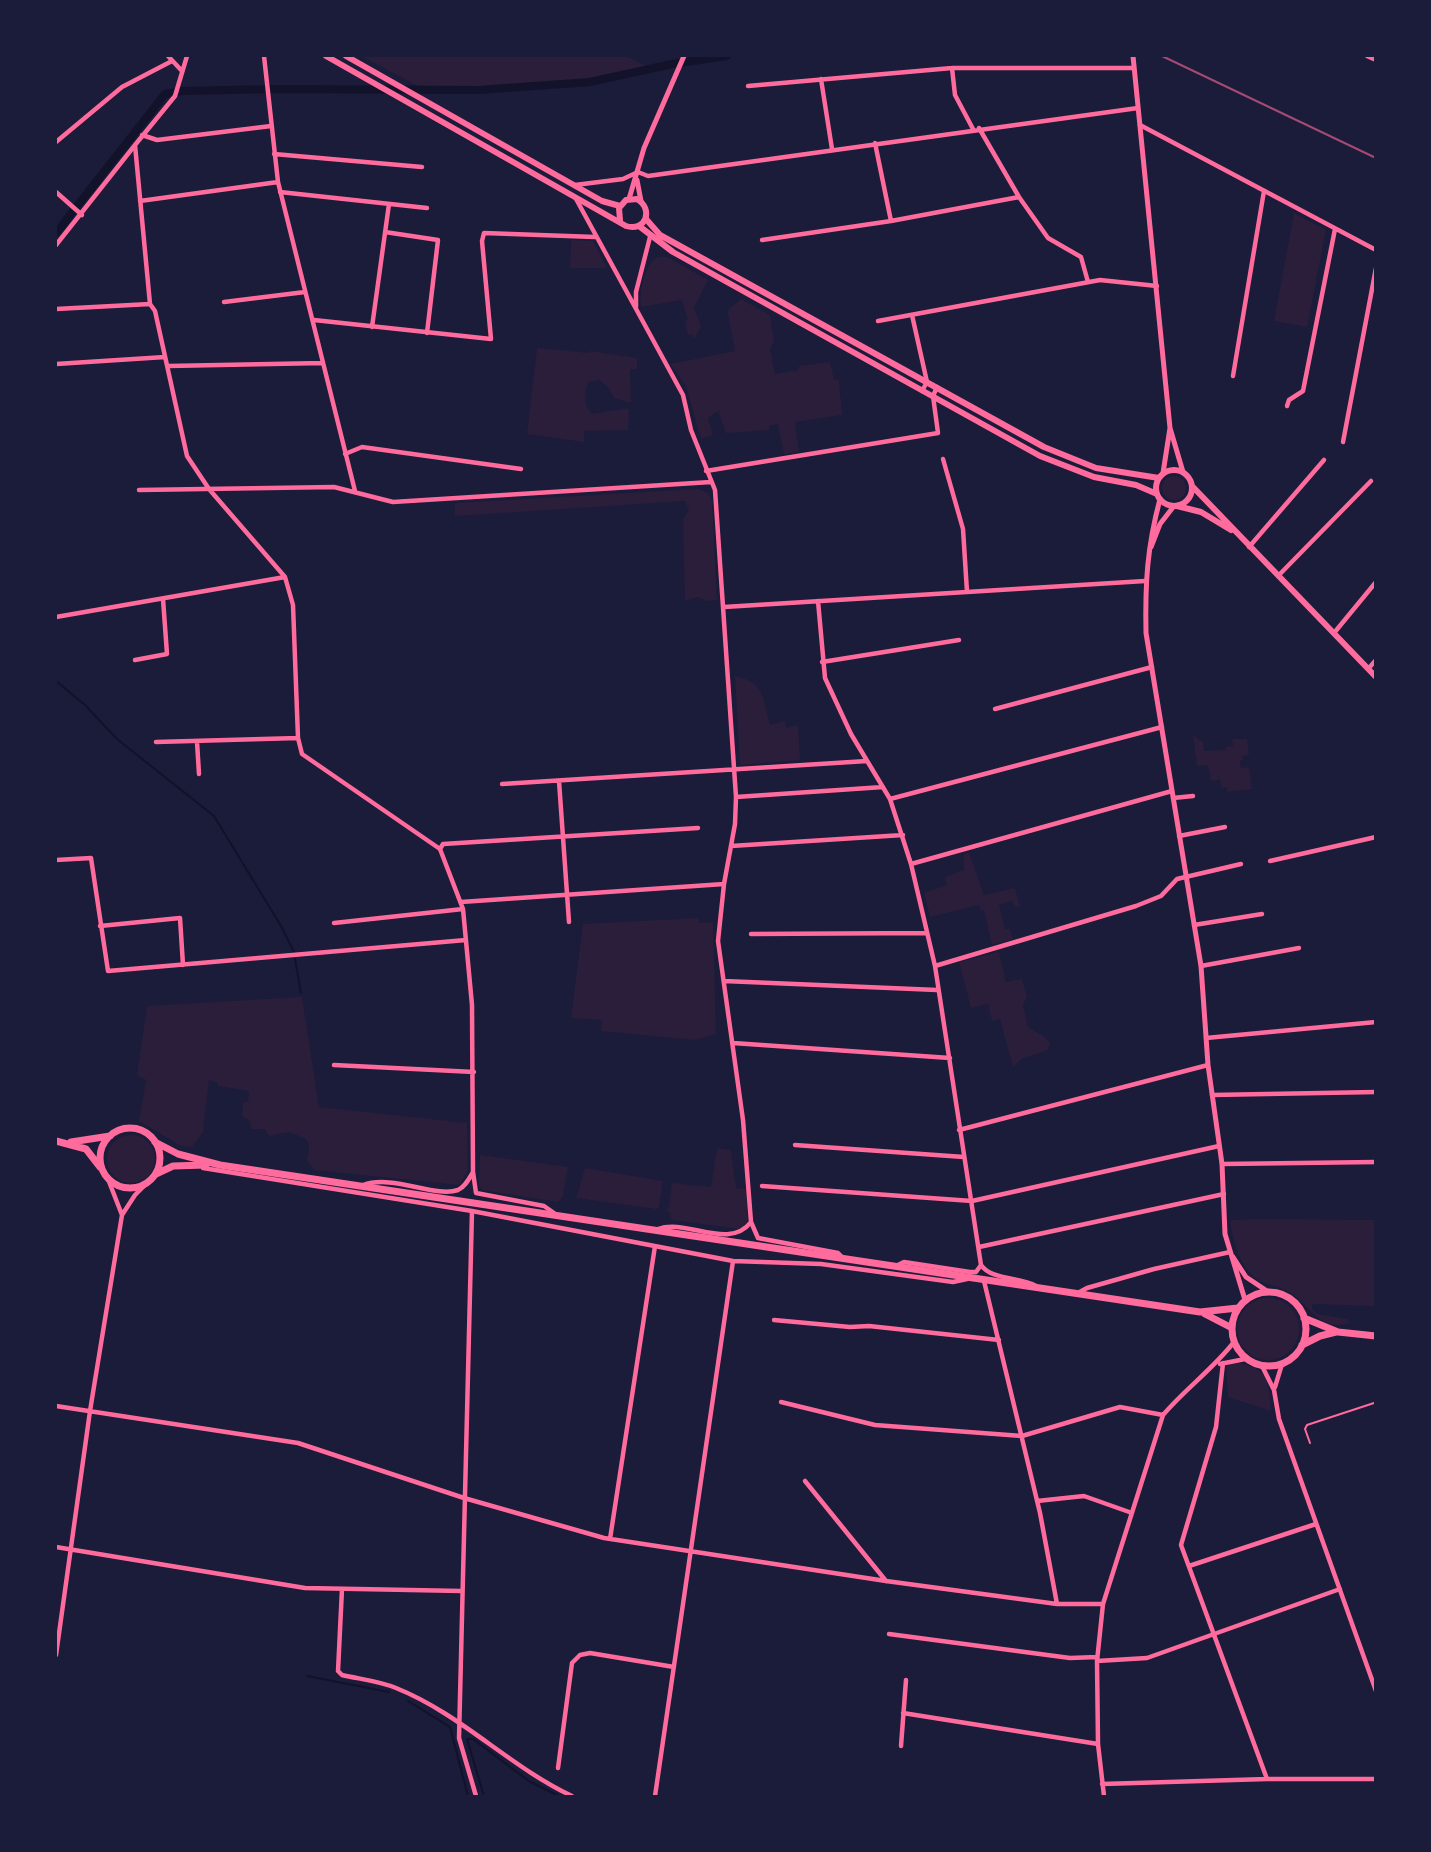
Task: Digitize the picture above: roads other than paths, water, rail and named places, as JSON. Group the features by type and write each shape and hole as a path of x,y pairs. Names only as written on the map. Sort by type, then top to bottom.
{"main road":[{"path":"326,56 620,220 628,227 639,226 646,219 647,210 641,201 629,199 620,206"},
{"path":"346,56 602,201 620,206"},
{"path":"620,206 620,220"},
{"path":"646,219 660,235 1062,455 1115,472 1161,476 1173,469 1183,472 1192,486 1225,518 1234,532 1376,677"},
{"path":"639,226 650,237 674,252 1058,465 1094,477 1136,485 1175,506 1201,512 1234,532"},
{"path":"1159,497 1161,476"},
{"path":"1175,506 1188,499 1192,486"},
{"path":"66,1143 110,1136 120,1130 131,1128 147,1134 155,1142 178,1154 220,1165 1043,1290 1202,1312 1238,1308"},
{"path":"106,1175 101,1150 110,1136"},
{"path":"56,1142 86,1149 106,1175 127,1188 147,1183 155,1175 173,1166 220,1165"},
{"path":"155,1142 160,1159 155,1175"},
{"path":"1267,1291 1293,1300 1304,1318 1306,1327 1302,1345 1294,1356 1282,1364 1263,1366 1245,1359 1234,1342 1232,1328 1238,1308 1245,1300 1254,1294 1267,1291"},
{"path":"1202,1312 1232,1328"},
{"path":"1304,1318 1338,1332 1376,1336"},
{"path":"1302,1345 1320,1336 1338,1332"}],"street":[{"path":"168,56 182,71"},
{"path":"56,245 175,96 187,56"},
{"path":"264,56 280,192 314,320 322,363 355,492"},
{"path":"629,199 644,148 684,56"},
{"path":"1133,56 1170,428 1183,472"},
{"path":"1367,56 1376,60"},
{"path":"56,142 122,87 172,62"},
{"path":"748,86 952,68 1134,68"},
{"path":"952,68 955,95 972,129"},
{"path":"821,79 832,149"},
{"path":"574,185 1138,108"},
{"path":"1140,125 1376,250"},
{"path":"142,135 157,140 271,126"},
{"path":"979,128 1019,197 1048,238 1081,257 1088,282"},
{"path":"875,143 891,221"},
{"path":"135,145 150,304 155,310 187,456 209,489 285,576 293,605 298,738 302,754 440,849 463,909 472,1005 473,1172 478,1195 544,1206 556,1215"},
{"path":"274,154 422,167"},
{"path":"637,175 641,201"},
{"path":"140,201 278,182"},
{"path":"1233,376 1264,191"},
{"path":"56,192 82,214"},
{"path":"280,192 427,208"},
{"path":"574,195 683,395 706,471 715,490 736,797 735,824 724,884 718,941 743,1120 751,1222 758,1238 838,1253 845,1261"},
{"path":"762,240 891,221 1019,197"},
{"path":"372,327 389,204"},
{"path":"1287,406 1289,400 1303,391 1335,229"},
{"path":"385,232 438,240 427,333"},
{"path":"314,320 491,339 482,241 484,233 595,237"},
{"path":"638,316 636,292 650,237"},
{"path":"1343,442 1376,268"},
{"path":"878,321 1100,280 1157,286"},
{"path":"224,303 305,292"},
{"path":"56,309 150,304"},
{"path":"912,315 927,382 922,390"},
{"path":"56,364 165,357"},
{"path":"168,366 322,363"},
{"path":"706,471 938,433 933,396 937,387"},
{"path":"1161,476 1170,428"},
{"path":"345,454 362,447 521,469"},
{"path":"943,459 963,529 968,592"},
{"path":"1249,547 1324,460"},
{"path":"1278,576 1371,481"},
{"path":"139,490 334,487 393,502 711,482"},
{"path":"1159,497 1150,530 1145,581 1146,633 1201,966 1208,1065 1222,1164 1224,1223 1230,1252 1245,1300"},
{"path":"1149,551 1160,524 1175,506"},
{"path":"56,618 285,576"},
{"path":"724,607 1145,581"},
{"path":"1334,633 1376,582"},
{"path":"135,660 167,654 163,599"},
{"path":"818,601 825,678 851,734 890,799 911,864 935,966 981,1265 987,1272 1024,1280 1043,1290"},
{"path":"822,662 959,640"},
{"path":"1368,669 1376,660"},
{"path":"995,709 1152,667"},
{"path":"890,799 1162,727"},
{"path":"156,742 298,738"},
{"path":"197,742 199,774"},
{"path":"502,784 867,761"},
{"path":"559,782 569,922"},
{"path":"736,797 883,787"},
{"path":"911,864 1173,795 1192,796"},
{"path":"1179,836 1225,827"},
{"path":"440,849 443,844 698,828"},
{"path":"731,846 903,835"},
{"path":"1270,861 1376,837"},
{"path":"56,860 91,858 108,971 466,940"},
{"path":"935,966 1136,906 1161,896 1177,879 1241,864"},
{"path":"461,902 724,884"},
{"path":"334,923 463,909"},
{"path":"1194,925 1262,914"},
{"path":"100,926 180,918 183,965"},
{"path":"751,934 927,933"},
{"path":"1201,966 1299,948"},
{"path":"724,981 938,990"},
{"path":"1206,1038 1376,1022"},
{"path":"733,1043 950,1058"},
{"path":"333,1065 474,1071"},
{"path":"959,1130 1208,1065"},
{"path":"1212,1095 1376,1092"},
{"path":"795,1145 964,1157"},
{"path":"762,1186 972,1201 1219,1146"},
{"path":"1222,1164 1376,1162"},
{"path":"185,1165 472,1211 733,1261 821,1264 953,1282 967,1279"},
{"path":"363,1185 376,1180 456,1190 464,1186 473,1172"},
{"path":"106,1175 122,1215"},
{"path":"56,1655 90,1411 122,1215 129,1203 147,1183"},
{"path":"980,1247 1224,1194"},
{"path":"472,1211 459,1738 476,1797"},
{"path":"654,1231 668,1225 731,1235 745,1230 751,1222"},
{"path":"610,1539 655,1246"},
{"path":"1230,1252 1246,1277 1267,1291"},
{"path":"1076,1294 1087,1288 1154,1269 1230,1252"},
{"path":"655,1797 733,1261"},
{"path":"893,1268 904,1262 976,1272 981,1265"},
{"path":"984,1281 1037,1501 1057,1604"},
{"path":"774,1320 850,1327 869,1326 999,1340"},
{"path":"1104,1797 1098,1743 1097,1659 1103,1604 1163,1415 1183,1391 1215,1366 1234,1342"},
{"path":"1215,1366 1245,1359"},
{"path":"1223,1363 1216,1427 1181,1545 1267,1779"},
{"path":"1274,1390 1282,1364"},
{"path":"1263,1366 1274,1390 1278,1419 1376,1691"},
{"path":"781,1402 875,1425 1022,1436 1120,1407 1163,1415"},
{"path":"56,1406 298,1443 464,1498 610,1539 886,1581 1057,1604 1103,1604"},
{"path":"805,1481 886,1581"},
{"path":"1037,1501 1084,1496 1132,1513"},
{"path":"1189,1566 1316,1524"},
{"path":"56,1547 305,1588 462,1591"},
{"path":"342,1588 338,1671 342,1675 395,1687 461,1723 511,1761 572,1797"},
{"path":"889,1634 1070,1659 1147,1658 1340,1589"},
{"path":"558,1768 572,1663 580,1654 590,1653 674,1667"},
{"path":"901,1746 906,1680"},
{"path":"903,1713 1098,1743"},
{"path":"1102,1784 1267,1779 1376,1779"}],"lane":[{"path":"1310,1443 1305,1429 1307,1425 1374,1403"}],"waterway":[{"path":"56,233 165,94 183,91 275,89 478,90 590,82 672,64 727,56"},
{"path":"56,681 85,705 117,739 214,816 281,926 295,954"},
{"path":"295,959 301,993"},
{"path":"307,1676 389,1692"},
{"path":"408,1701 450,1727 468,1796"},
{"path":"467,1739 473,1739 529,1781 559,1796"},
{"path":"467,1739 484,1796"}],"railway":[{"path":"1162,56 1376,158"}]}
